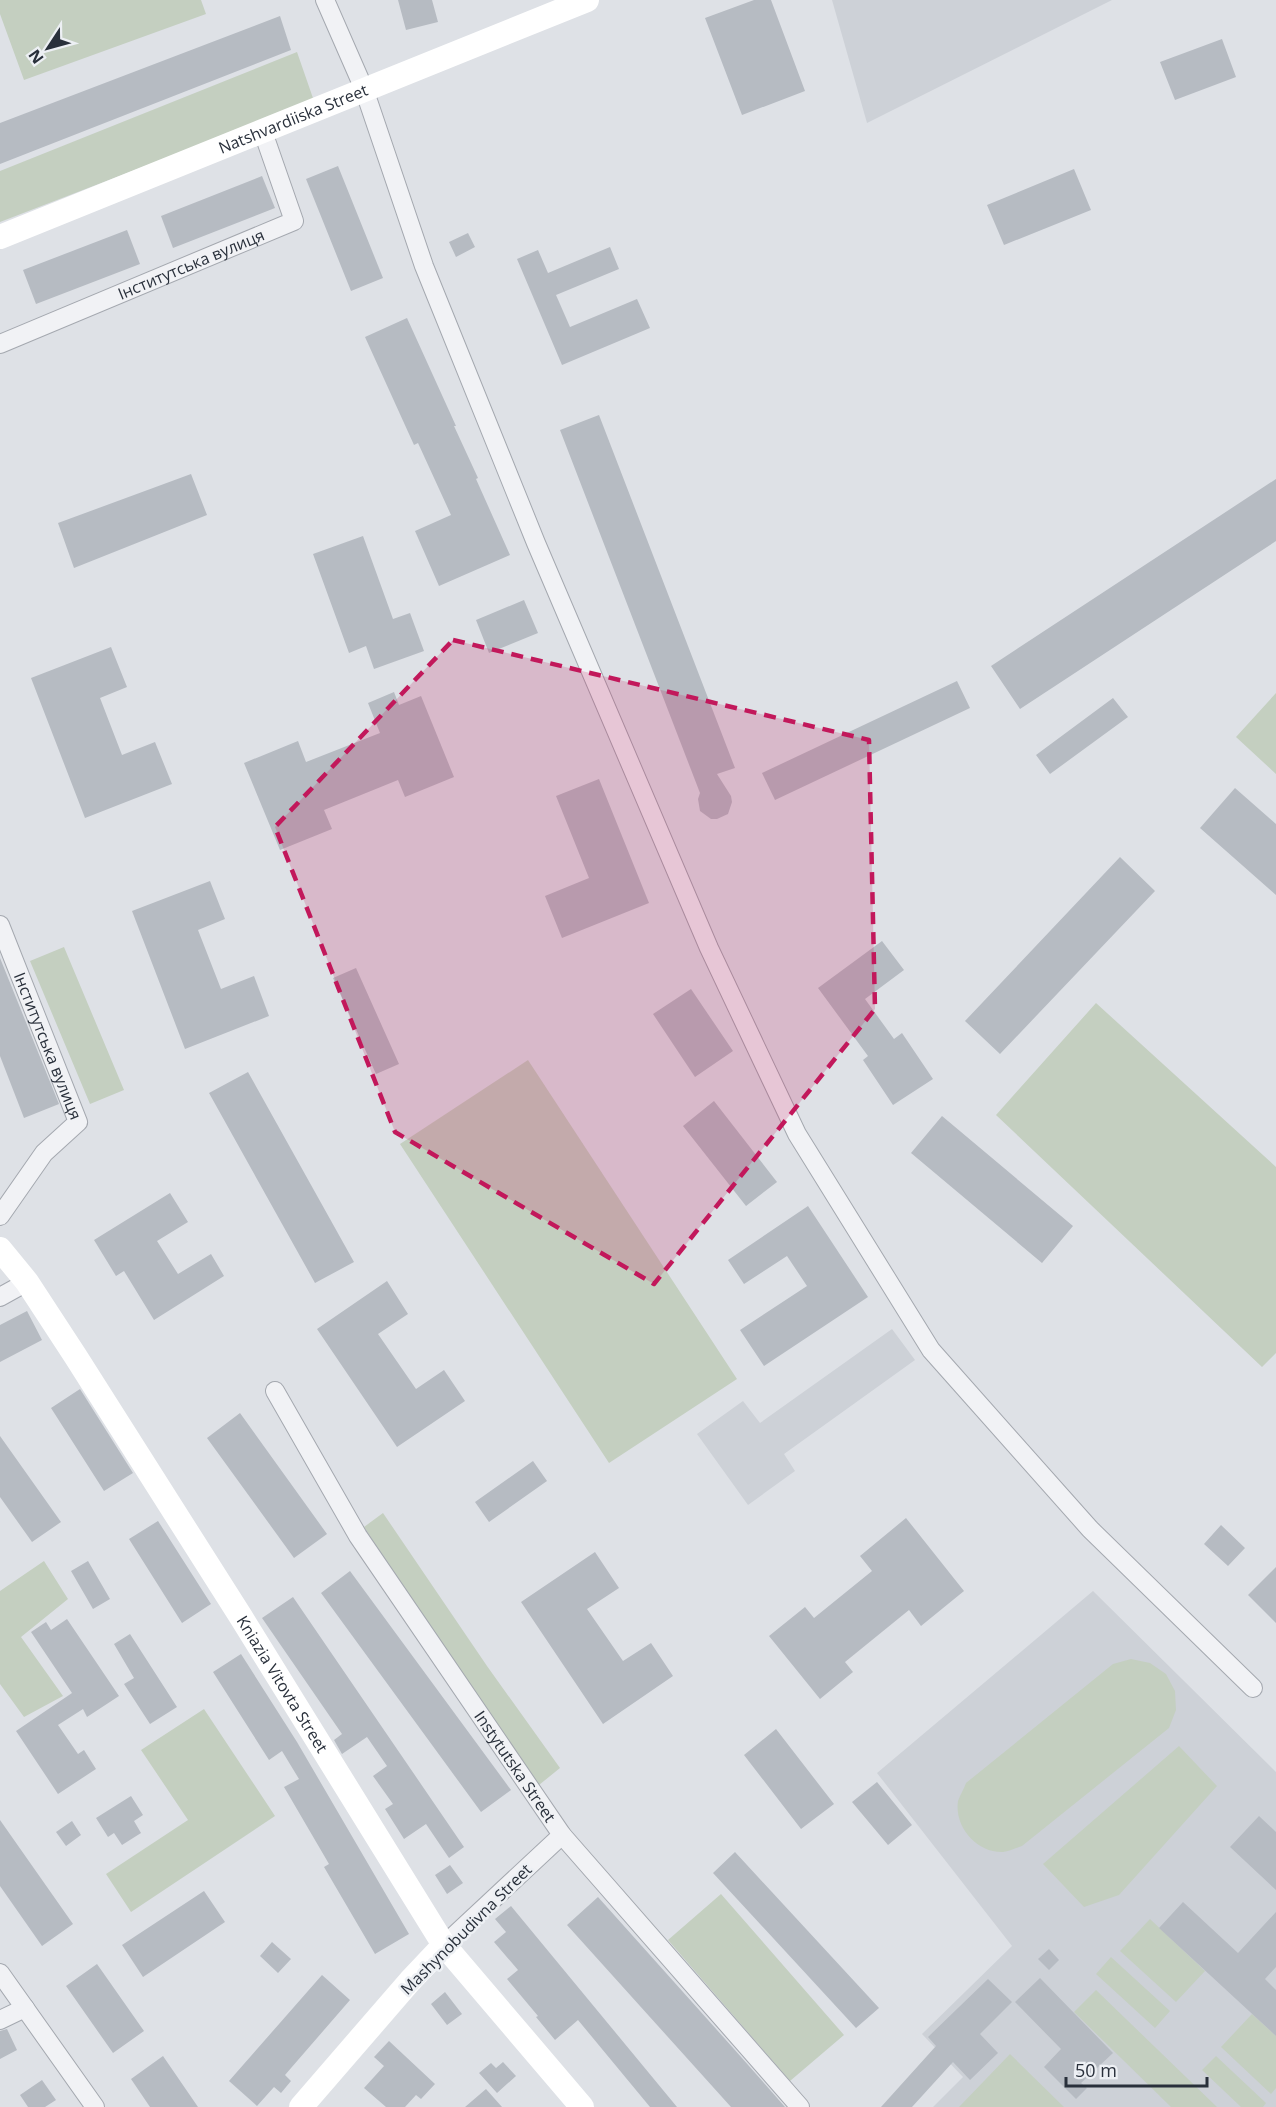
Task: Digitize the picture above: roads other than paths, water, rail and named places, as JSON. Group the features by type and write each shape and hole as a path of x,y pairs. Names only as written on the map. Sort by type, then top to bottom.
{"street":[{"path":"325,0 364,89 424,266 536,543 709,948 796,1134 931,1350 1090,1529 1253,1688"},
{"name":"Natshvardiiska Street","path":"0,237 587,0"},
{"name":"Інститутська вулиця","path":"0,344 294,221 264,132"},
{"name":"Інститутська вулиця","path":"0,925 78,1122 44,1153 0,1216"},
{"name":"Kniazia Vitovta Street","path":"0,1250 27,1282 242,1617 444,1945 582,2107"},
{"path":"0,1297 27,1282"},
{"name":"Instytutska Street","path":"275,1391 358,1536 562,1835 800,2107"},
{"name":"Mashynobudivna Street","path":"301,2107 444,1945 562,1835"},
{"path":"0,1973 95,2107"},
{"path":"0,2020 25,2008"}]}
